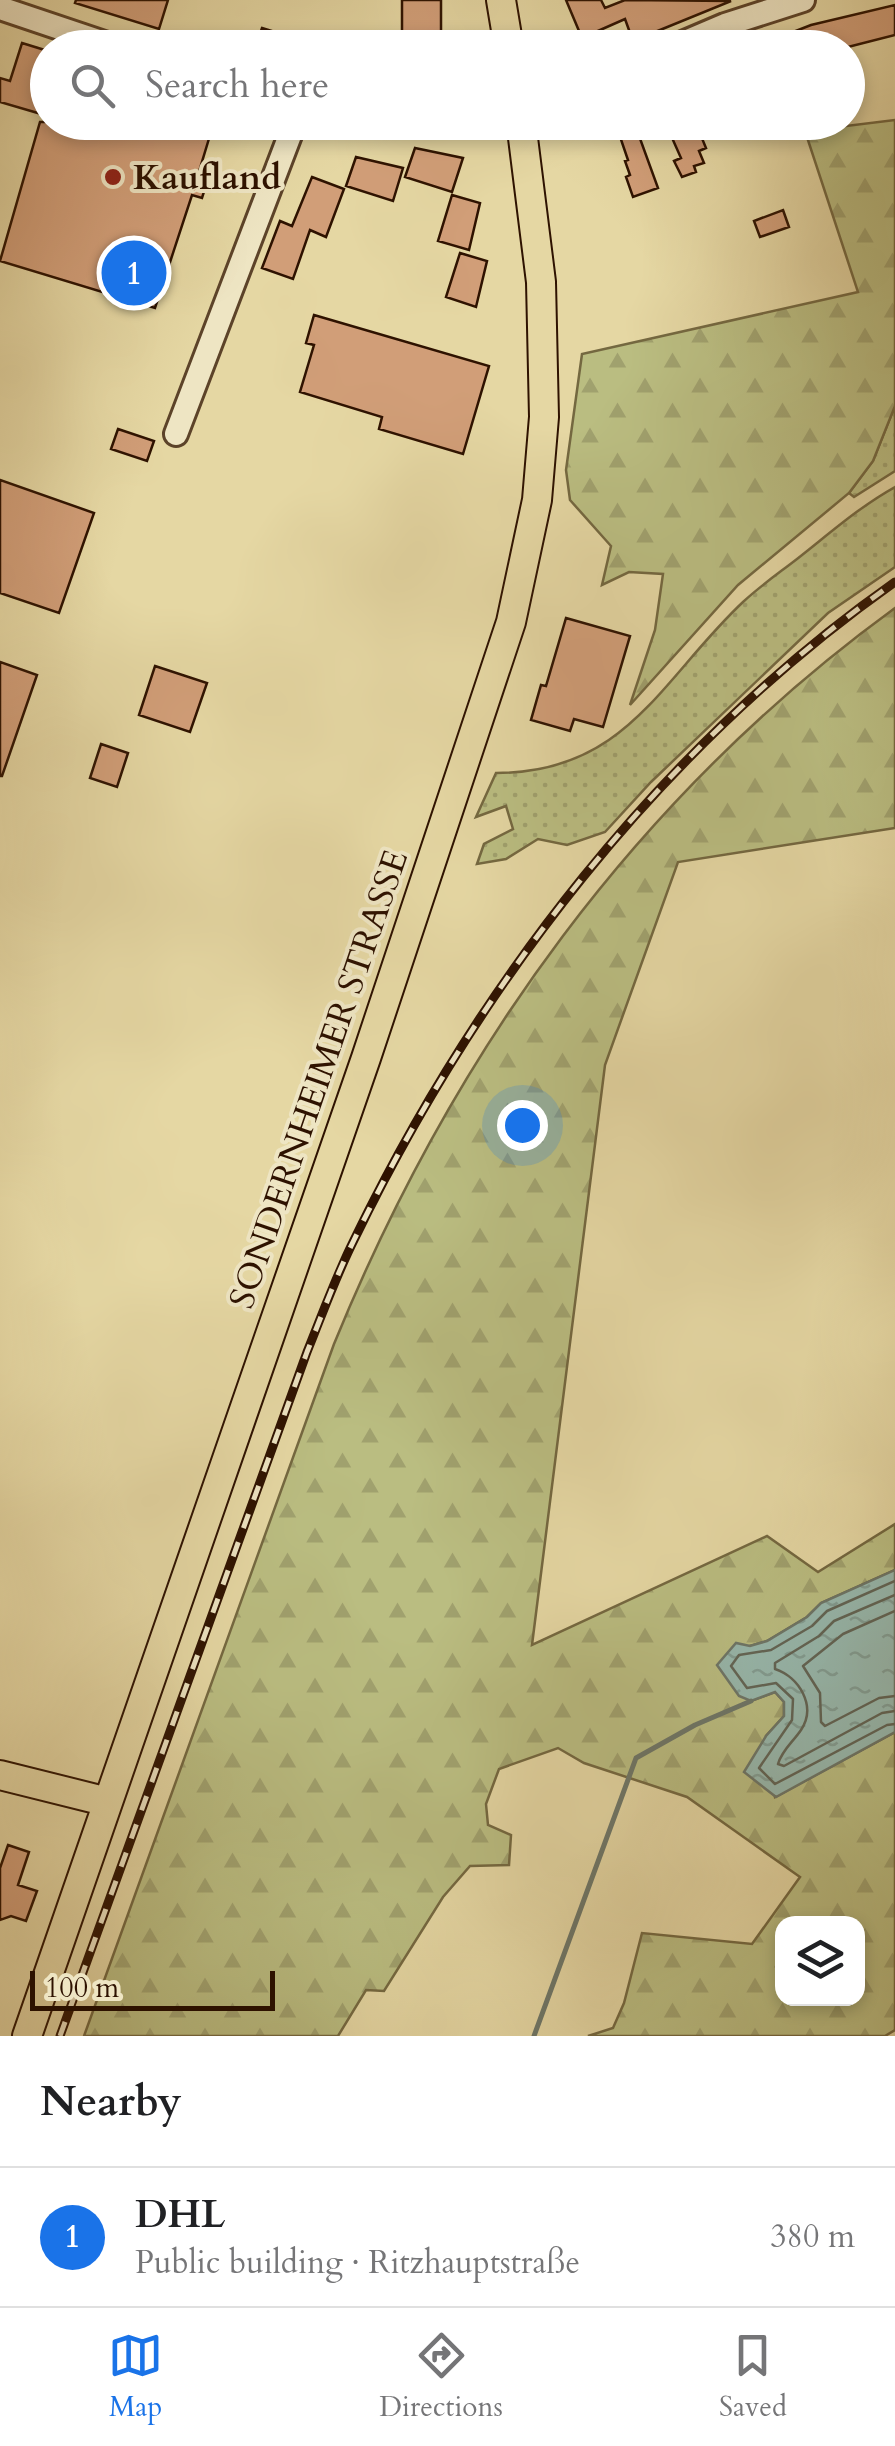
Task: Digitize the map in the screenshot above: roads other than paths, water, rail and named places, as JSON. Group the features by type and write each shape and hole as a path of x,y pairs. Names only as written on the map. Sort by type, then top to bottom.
{"main road":[{"path":"502,0 506,30"},
{"name":"SONDERNHEIMER STRASSE","path":"28,2036 512,622 536,500 544,416 541,282 523,140"},
{"path":"0,1776 108,1802"}],"street":[{"path":"714,30 779,3 804,0"},
{"path":"4,10 65,30"},
{"path":"176,434 289,140"}],"water":[{"path":"895,1570 895,1732 776,1797 744,1772 766,1736 784,1716 784,1702 775,1692 751,1701 739,1696 717,1665 736,1643 750,1646 767,1641 807,1617 821,1603"}],"waterway":[{"path":"534,2036 636,1758 695,1725 751,1701"}],"railway":[{"path":"60,2036 307,1352 347,1254 403,1145 458,1052 518,963 583,877 654,795 729,718 810,647 895,582"}],"place":[{"name":"Kaufland","path":"113,177"},
{"name":"DHL","path":"134,273"}]}
